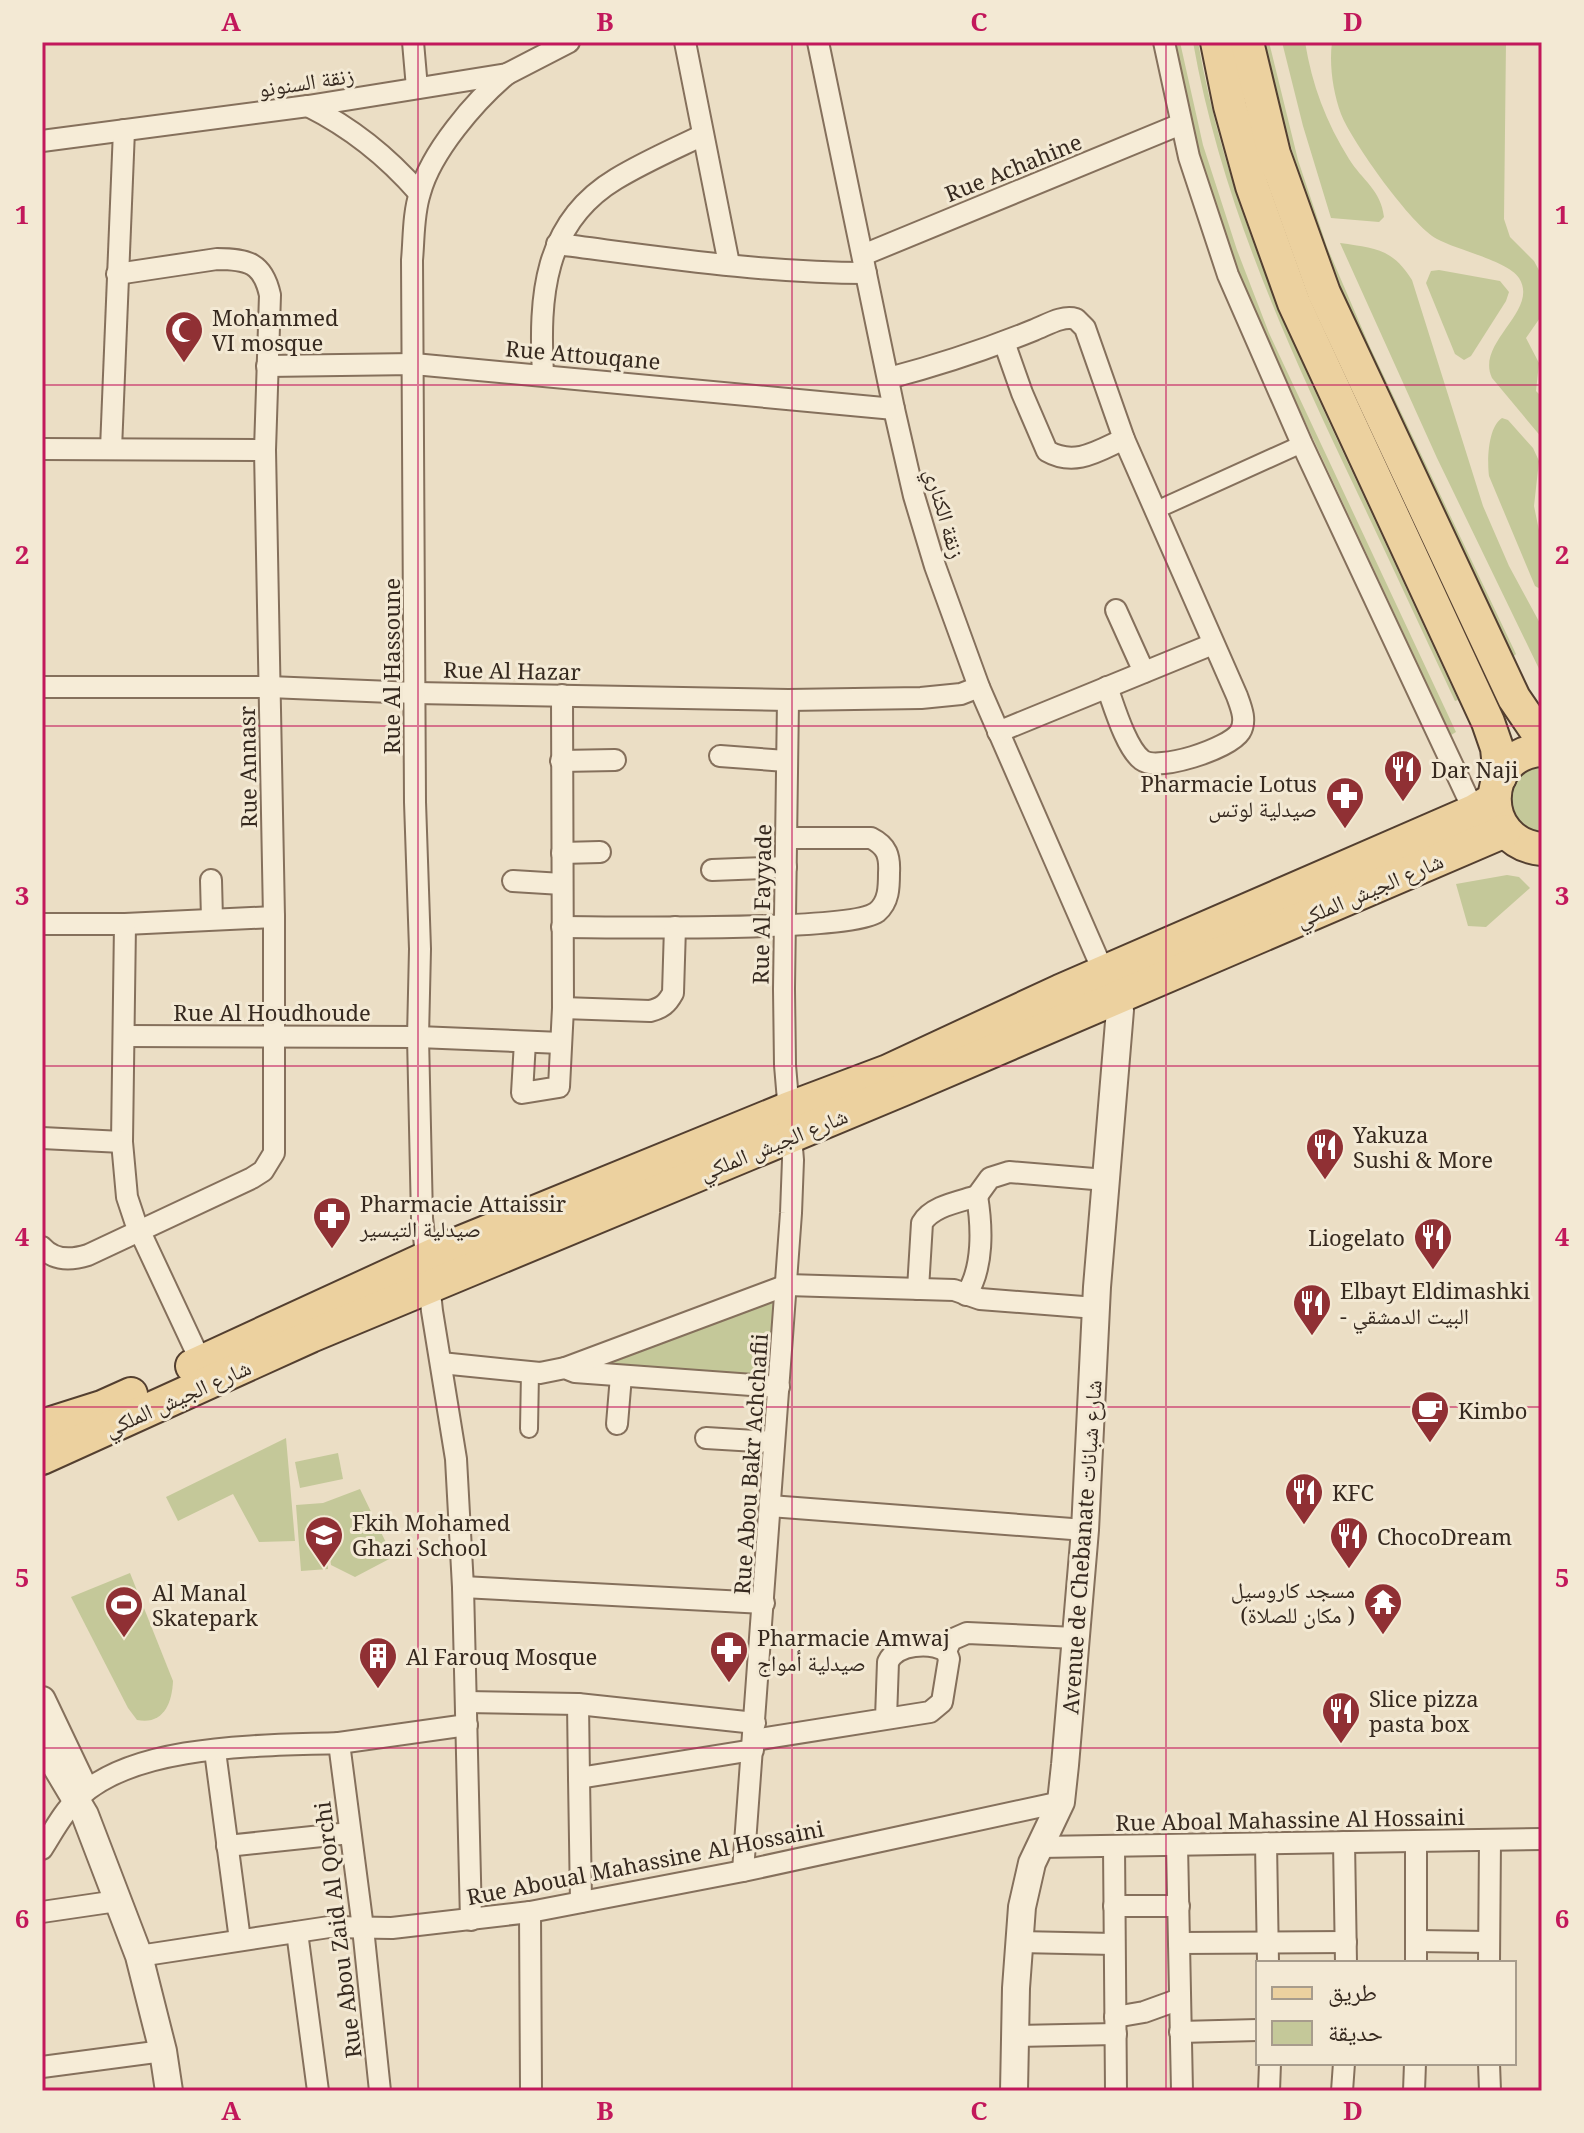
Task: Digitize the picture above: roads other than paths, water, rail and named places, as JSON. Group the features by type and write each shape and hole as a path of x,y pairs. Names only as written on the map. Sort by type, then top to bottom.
{"main road":[{"path":"1217,42 1244,159 1284,277 1488,722 1497,748 1489,796 1505,831 1539,851"},
{"path":"1247,42 1274,154 1324,293 1514,698 1542,739"},
{"name":"شارع الجيش الملكي","path":"1109,985 1489,796 1509,764 1522,755 1542,750"},
{"name":"شارع الجيش الملكي","path":"42,1426 102,1407 201,1362 429,1272 789,1122 888,1071 1505,831"},
{"name":"شارع الجيش الملكي","path":"42,1458 311,1336 429,1272"}],"street":[{"path":"413,42 417,88"},
{"name":"زنقة السنونو","path":"42,141 308,106 507,74 569,42"},
{"path":"685,42 729,264"},
{"name":"زنقة الكناري","path":"818,42 894,409 935,566 979,687 1109,985"},
{"path":"1164,42 1198,190 1218,249 1302,444 1489,796"},
{"name":"Rue Al Hassoune","path":"471,1920 463,1587 456,1459 432,1311 422,1218 418,1037 420,949 415,802 412,260 419,193 450,137 483,95 507,74"},
{"path":"308,106 333,118 368,142 396,166 419,193"},
{"name":"Rue Achahine","path":"557,244 820,273 865,264 1181,124"},
{"path":"111,449 124,130"},
{"path":"543,374 545,287 549,264 557,244 580,208 615,179 703,135"},
{"name":"Rue Annasr","path":"42,1247 54,1256 79,1258 252,1178 269,1164 274,1153 276,1035 265,450 270,295 266,278 258,268 246,262 217,259 117,274"},
{"path":"889,378 937,365 1064,318 1072,317 1085,328 1124,439 1237,696 1243,711 1243,722 1239,733 1229,741 1204,753 1159,765 1140,759 1107,687"},
{"path":"1004,342 1047,451 1068,459 1086,456 1124,439"},
{"name":"Rue Attouqane","path":"267,366 414,364 894,409"},
{"path":"1154,511 1302,444"},
{"path":"42,449 265,450"},
{"path":"1116,610 1144,672"},
{"path":"998,732 1213,644"},
{"name":"Rue Al Hazar","path":"42,687 269,687 788,700 921,698 961,694 979,687"},
{"path":"525,1042 522,1093 559,1087 563,1008 562,695"},
{"name":"Rue Al Fayyade","path":"788,700 784,924 789,1122"},
{"path":"720,756 786,761"},
{"path":"561,761 615,760"},
{"path":"562,927 784,924 869,916 884,905 888,895 887,851 871,838 786,838"},
{"path":"562,853 600,852"},
{"path":"712,870 786,867"},
{"path":"211,880 212,919"},
{"path":"513,881 562,884"},
{"path":"42,924 125,924 274,917"},
{"path":"125,924 122,1142 127,1197 201,1362"},
{"path":"563,1008 650,1011 661,1008 673,993 675,927"},
{"name":"Avenue de Chebanate شارع شبانات","path":"1014,2091 1022,1907 1039,1847 1061,1802 1085,1530 1096,1308 1120,1010 1109,985"},
{"name":"Rue Al Houdhoude","path":"125,1036 418,1037 561,1043"},
{"name":"Rue Abou Bakr Achchafii","path":"743,1871 787,1285 793,1160 789,1122"},
{"path":"42,1138 122,1142"},
{"path":"918,1289 922,1223 931,1212 977,1196 990,1178 1009,1172 1106,1180"},
{"path":"966,1295 977,1277 980,1230 977,1196"},
{"path":"441,1363 549,1373 787,1285 954,1290 980,1299 1096,1308"},
{"path":"565,1368 575,1372 779,1387"},
{"path":"529,1429 530,1372"},
{"path":"617,1424 621,1376"},
{"path":"706,1438 774,1442"},
{"path":"770,1506 1085,1530"},
{"path":"463,1587 764,1603"},
{"path":"579,1778 886,1708 916,1715 937,1708 944,1695 949,1659 946,1651 951,1640 967,1633 1075,1638"},
{"path":"886,1708 888,1662 895,1652 912,1647 936,1647 946,1651"},
{"path":"42,1700 48,1741 81,1803 139,1956 163,2051 169,2091"},
{"path":"466,1702 578,1704 754,1738"},
{"path":"578,1704 581,1902"},
{"path":"42,1849 81,1803 122,1769 139,1763 215,1751 339,1743 467,1725"},
{"name":"Rue Abou Zaid Al Qorchi","path":"339,1743 380,2091"},
{"path":"215,1751 240,1940"},
{"name":"Rue Aboual Mahassine Al Hossaini","path":"139,1956 329,1927 392,1928 530,1912 743,1871 1061,1802"},
{"path":"227,1846 350,1833"},
{"name":"Rue Aboal Mahassine Al Hossaini","path":"1039,1847 1542,1839"},
{"path":"1489,1961 1490,1840"},
{"path":"1416,1841 1416,1961"},
{"path":"1344,1842 1346,1961"},
{"path":"1266,1843 1268,1961"},
{"path":"1177,1845 1182,2091"},
{"path":"1114,1846 1116,2091"},
{"path":"42,1912 117,1901"},
{"path":"1114,1906 1179,1906"},
{"path":"530,1912 531,2091"},
{"path":"297,1932 318,2091"},
{"path":"1416,1941 1489,1942"},
{"path":"1019,1942 1114,1944"},
{"path":"1179,1943 1346,1942"},
{"path":"1015,2036 1116,2026 1180,1999"},
{"path":"1180,2032 1256,2030"},
{"path":"42,2067 163,2051"},
{"path":"1269,2091 1270,2065"},
{"path":"1342,2091 1344,2065"},
{"path":"1414,2091 1415,2065"},
{"path":"1489,2065 1490,2091"}],"place":[{"name":"Mohammed VI mosque","path":"184,364"},
{"name":"Dar Naji","path":"1403,803"},
{"name":"Pharmacie Lotus صيدلية لوتس","path":"1345,830"},
{"name":"Yakuza Sushi & More","path":"1325,1181"},
{"name":"Pharmacie Attaissir صيدلية التيسير","path":"332,1250"},
{"name":"Liogelato","path":"1433,1271"},
{"name":"Elbayt Eldimashki - البيت الدمشقي","path":"1312,1337"},
{"name":"Kimbo","path":"1430,1444"},
{"name":"KFC","path":"1304,1526"},
{"name":"Fkih Mohamed Ghazi School","path":"324,1569"},
{"name":"ChocoDream","path":"1349,1570"},
{"name":"مسجد كاروسيل (مكان للصلاة )","path":"1383,1636"},
{"name":"Al Manal Skatepark","path":"124,1639"},
{"name":"Pharmacie Amwaj صيدلية أمواج","path":"729,1684"},
{"name":"Al Farouq Mosque","path":"378,1690"},
{"name":"Slice pizza pasta box","path":"1341,1745"}]}
